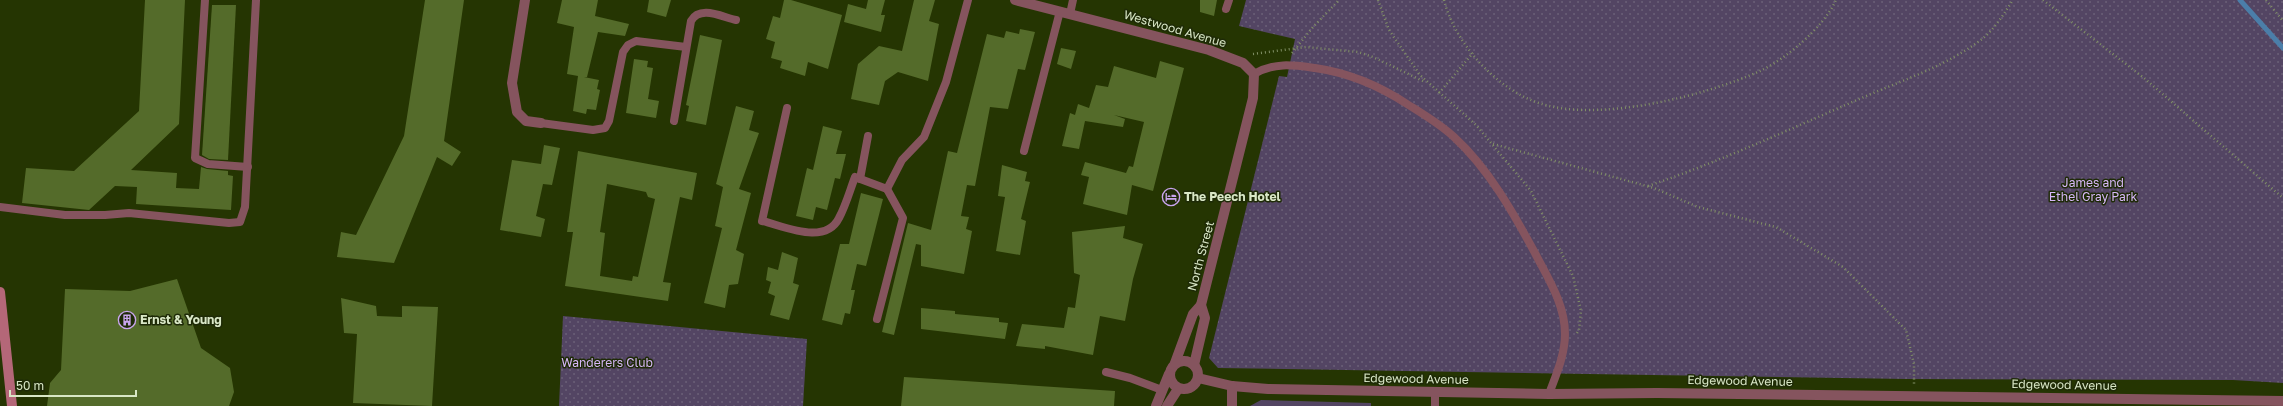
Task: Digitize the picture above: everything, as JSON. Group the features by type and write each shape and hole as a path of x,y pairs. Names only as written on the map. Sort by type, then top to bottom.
{"main road":[{"path":"0,292 12,406"}],"street":[{"path":"525,0 512,83 518,112 526,121 541,123"},
{"name":"Westwood Avenue","path":"1015,0 1209,50 1243,63 1254,74"},
{"name":"North Street","path":"1194,365 1205,318 1202,305 1253,98 1254,74"},
{"name":"North Street","path":"1175,363 1193,314 1202,305"},
{"path":"1156,406 1169,374 1175,363 1182,360 1194,365 1198,378 1190,388 1178,388 1170,380 1169,374"},
{"name":"Edgewood Avenue","path":"1198,378 1232,386 1268,389 1548,394 1658,393 2283,402"},
{"path":"1232,386 1232,406"},
{"path":"1167,406 1178,388"}],"lane":[{"path":"205,0 195,158 201,163 248,166"},
{"path":"0,207 65,215 105,215 129,212 236,223 240,222 243,217 245,207 248,166 256,0"},
{"path":"887,189 902,160 924,137 946,82 968,0"},
{"path":"1070,14 1073,0"},
{"path":"1226,10 1229,0"},
{"path":"1024,151 1060,11"},
{"path":"674,121 691,21 698,12 736,20"},
{"path":"541,123 593,130 605,128 609,121 623,52 628,45 636,41 686,47"},
{"path":"1254,74 1266,67 1288,64 1349,74 1381,88 1433,120 1455,137 1494,184 1524,233 1560,303 1565,334 1561,363 1548,394"},
{"path":"787,108 762,221 810,233 823,232 839,219 855,177 887,189 903,218 877,319"},
{"path":"860,179 868,136"},
{"path":"1106,372 1130,378 1162,390"},
{"path":"1435,392 1436,406"}],"path":[{"path":"1288,64 1296,46 1339,0"},
{"path":"1444,0 1458,32 1473,53 1488,72 1506,86 1542,104 1587,109 1654,104 1714,89 1761,71 1804,41 1822,23 1836,0"},
{"path":"1647,186 1700,168 1773,138 1952,59 1980,41 2001,18 2013,0"},
{"path":"2042,0 2144,78 2283,198"},
{"path":"2266,0 2283,22"},
{"path":"1439,93 1473,53"},
{"path":"1493,144 1647,186 1698,207 1776,227 1843,267 1906,330 1914,364 1913,396"}],"green space":[{"name":"James and Ethel Gray Park","path":"1246,0 2283,0 2283,383 2233,380 1906,379 1218,368 1209,358 1279,76 1287,77 1295,39 1239,26"},
{"name":"Wanderers Club","path":"563,316 807,339 803,406 559,406"},
{"path":"1261,400 1371,403 1371,406 1250,406"}],"building":[{"path":"145,0 185,0 179,124 131,170 177,173 176,188 199,189 201,167 228,171 228,175 233,176 231,210 136,204 137,187 115,186 89,210 22,203 26,168 74,171 139,111"},
{"path":"425,0 464,0 444,141 461,152 452,166 437,157 394,263 337,257 341,232 356,235 404,136"},
{"path":"562,0 598,0 595,16 629,24 625,36 598,32 587,77 584,77 599,80 597,89 600,90 596,110 587,109 586,114 573,111 578,76 567,74 574,27 557,23"},
{"path":"649,0 671,0 666,17 647,12"},
{"path":"784,0 791,0 842,15 828,69 808,62 805,76 780,68 782,61 771,58 775,42 766,39 773,16 780,18"},
{"path":"868,0 885,0 881,15 885,15 881,32 844,22 848,4 866,9"},
{"path":"914,0 935,0 929,21 939,24 928,81 898,72 885,81 879,105 851,99 858,64 879,46 902,51"},
{"path":"1200,0 1217,0 1214,16 1200,12"},
{"path":"212,5 236,5 228,160 209,159 202,155"},
{"path":"1020,29 1035,32 1025,70 1018,69 1008,109 990,107 975,186 967,185 961,216 969,217 966,229 972,231 964,274 921,266 921,245 916,244 894,335 882,332 908,223 931,230 948,151 957,153 987,34 1004,38 1006,31 1019,34"},
{"path":"700,35 722,40 706,125 686,121 689,106 686,105"},
{"path":"1061,48 1076,51 1071,69 1057,64"},
{"path":"634,59 648,61 647,67 653,68 648,99 659,101 656,118 626,113"},
{"path":"1160,61 1184,68 1153,191 1132,185 1127,215 1083,204 1089,177 1081,175 1085,162 1126,173 1129,166 1133,167 1144,122 1114,115 1125,119 1123,127 1085,121 1079,149 1062,146 1070,113 1075,115 1078,104 1089,108 1096,85 1108,87 1114,66 1156,78"},
{"path":"736,106 754,111 749,130 759,133 739,189 751,193 736,250 744,254 738,284 729,285 725,308 704,303 722,228 715,226 723,187 716,184"},
{"path":"823,126 842,131 836,154 846,154 840,179 835,178 827,210 816,207 813,220 796,216 807,168 813,170"},
{"path":"544,145 560,148 552,185 543,184 536,216 545,219 541,237 500,230 512,160 541,164"},
{"path":"578,151 697,173 692,200 680,197 663,282 671,283 668,301 565,286 573,232 567,232","holes":["607,184 646,192 648,197 655,199 638,277 633,276 632,281 600,276 605,233 600,232"]},
{"path":"1002,165 1027,172 1025,181 1030,182 1021,219 1026,221 1020,255 996,251 1005,197 998,196"},
{"path":"861,193 883,199 866,266 857,264 851,290 855,290 850,314 845,313 842,325 822,320 840,244 849,244"},
{"path":"1125,226 1123,238 1143,244 1133,279 1125,321 1100,316 1093,355 1045,346 1045,349 1016,346 1022,324 1064,328 1068,307 1075,308 1080,275 1074,273 1072,232"},
{"path":"782,252 798,258 793,283 799,285 789,320 770,315 775,296 768,293 771,282 766,280 768,267 778,270"},
{"name":"Ernst & Young","path":"177,279 201,348 230,368 234,392 229,406 47,406 50,383 61,370 65,289 130,291"},
{"path":"341,298 376,306 377,316 402,317 402,306 438,307 432,406 353,403 357,334 344,333"},
{"path":"921,308 955,311 955,314 999,318 999,322 1008,323 1005,339 921,329"},
{"path":"904,377 1115,391 1114,406 901,406"}],"waterway":[{"path":"2240,0 2283,48"}],"place":[{"name":"The Peech Hotel","path":"1171,197"},
{"name":"Ernst & Young","path":"127,320"}]}
